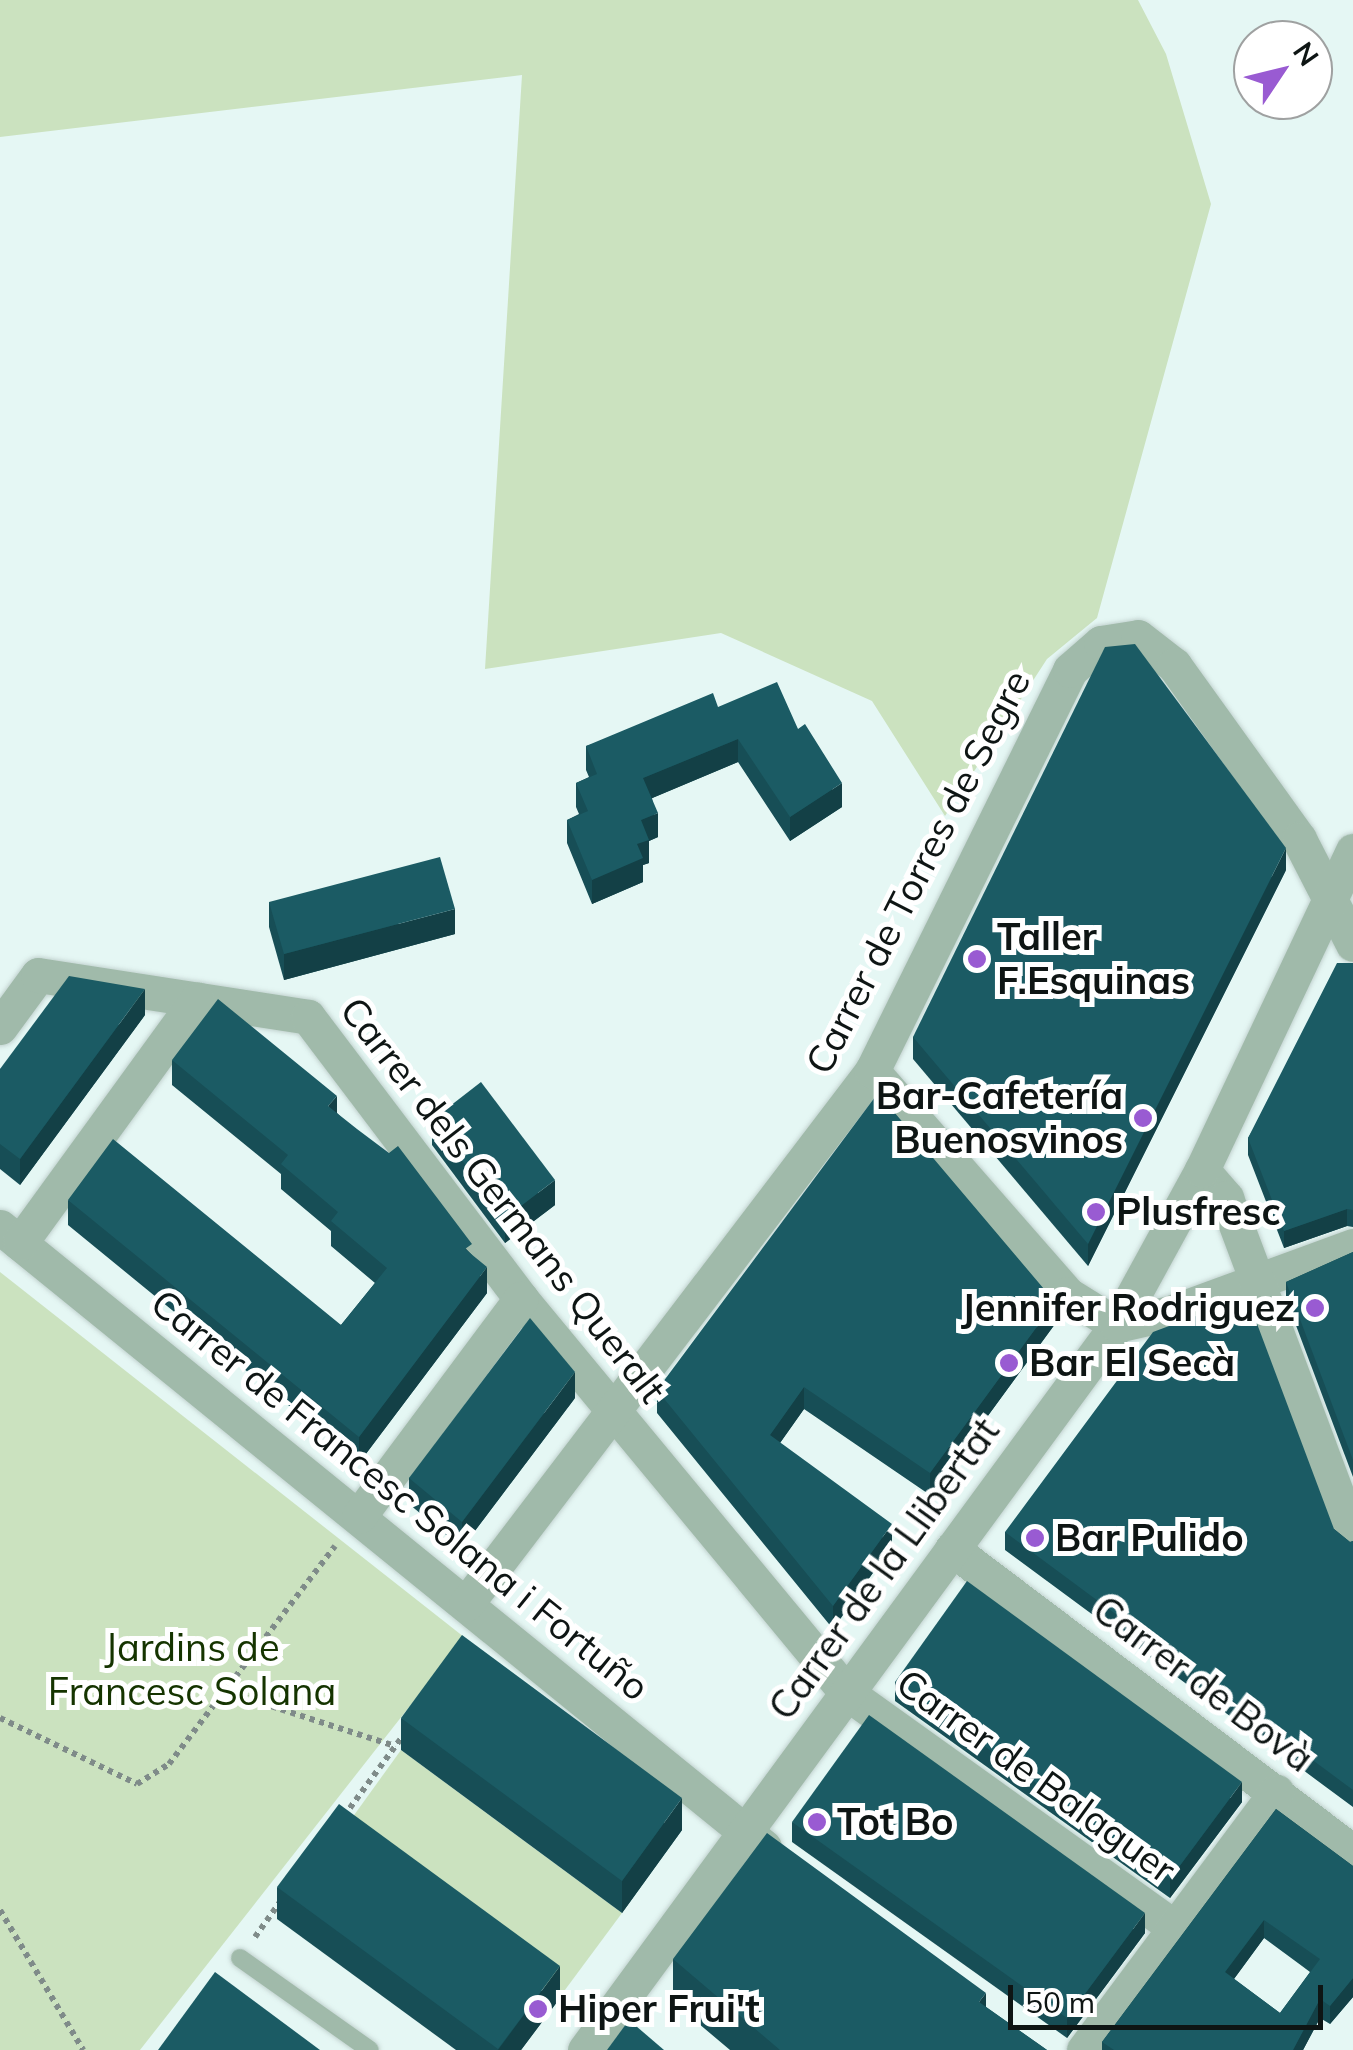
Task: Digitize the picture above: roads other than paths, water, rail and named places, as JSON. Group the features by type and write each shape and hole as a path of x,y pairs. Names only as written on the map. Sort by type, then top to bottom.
{"street":[{"name":"Carrer de Torres de Segre","path":"466,1604 872,1071 1070,670 1101,643 1138,637 1174,665 1299,839 1331,899"},
{"name":"Carrer de la Llibertat","path":"585,2050 1116,1324 1202,1170 1353,850"},
{"path":"1331,899 1353,944"},
{"name":"Carrer dels Germans Queralt","path":"0,1027 38,976 308,1017 521,1299 847,1693"},
{"path":"10,1235 196,1000"},
{"path":"872,1071 1067,1294 1116,1324 1257,1284 1353,1246"},
{"path":"1202,1170 1226,1198 1353,1538"},
{"name":"Carrer de Francesc Solana i Fortuño","path":"10,1235 788,1866"},
{"path":"359,1516 521,1299"},
{"name":"Carrer de Bovà","path":"952,1549 1353,1852"},
{"name":"Carrer de Balaguer","path":"847,1693 1174,1928"},
{"path":"1084,2050 1276,1792"},
{"path":"615,2010 644,2034"}],"lane":[{"path":"240,1958 370,2050"}],"place":[{"name":"Taller F.Esquinas","path":"977,959"},
{"name":"Bar-Cafetería Buenosvinos","path":"1143,1118"},
{"name":"Plusfresc","path":"1096,1212"},
{"name":"Jennifer Rodriguez","path":"1315,1308"},
{"name":"Bar El Secà","path":"1009,1363"},
{"name":"Bar Pulido","path":"1035,1538"},
{"name":"Tot Bo","path":"817,1822"},
{"name":"Hiper Frui't","path":"538,2009"}],"park label":[{"name":"Jardins de Francesc Solana","path":"192,1670"}]}
